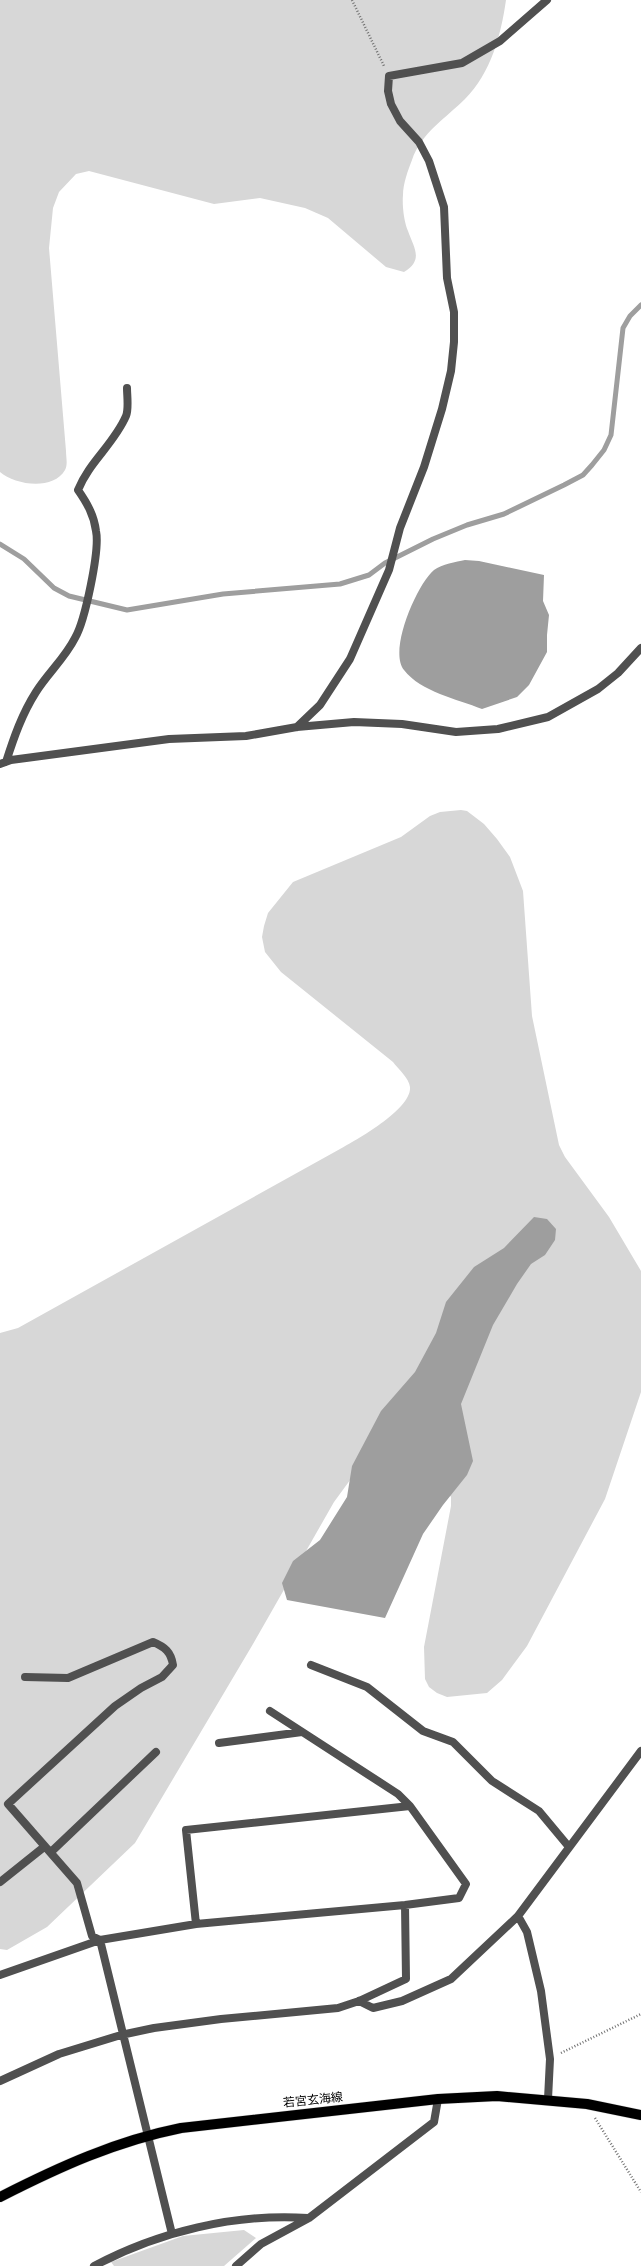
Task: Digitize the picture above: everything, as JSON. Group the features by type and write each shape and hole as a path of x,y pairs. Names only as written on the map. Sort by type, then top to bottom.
{"main road":[{"name":"若宮玄海線","path":"0,2197 86,2155 147,2135 196,2126 438,2100 497,2096 548,2099 587,2104 641,2114"}],"street":[{"path":"297,727 320,705 350,659 389,570 400,528 424,467 442,409 451,371 454,342 454,312 447,278 444,207 429,161 419,142 400,120 391,104 388,91 389,76 462,63 500,41 547,0"},
{"path":"127,388 127,415 109,444 84,474 78,490 91,510 97,532 96,551 81,624 75,638 36,692 16,727 3,763 169,739 246,736 297,727 354,722 402,724 456,732 498,729 548,717 598,689 618,673 641,648"},
{"path":"25,1677 68,1678 153,1642 164,1646 172,1656 173,1666 162,1677 141,1688 115,1706 8,1804 77,1883 92,1936 100,1940"},
{"path":"311,1665 367,1687 423,1731 453,1742 492,1781 539,1811 569,1847"},
{"path":"0,1975 100,1940 196,1924 405,1905 459,1898 466,1884 410,1806 398,1794 270,1711"},
{"path":"219,1743 302,1732"},
{"path":"359,2001 373,2008 402,2001 451,1979 518,1916 641,1751"},
{"path":"0,1882 47,1850 156,1752"},
{"path":"196,1924 186,1830 410,1806"},
{"path":"0,2082 59,2054 121,2035 154,2028 221,2019 338,2008 359,2001 406,1979 405,1905"},
{"path":"518,1916 527,1932 541,1991 550,2059 548,2099"},
{"path":"100,1940 121,2035 172,2234"},
{"path":"236,2266 261,2244 309,2218 434,2122 438,2100"},
{"path":"94,2266 119,2252 172,2234 226,2223 279,2216 309,2218"}],"path":[{"path":"352,0 389,76"},
{"path":"550,2059 641,2014"},
{"path":"587,2104 641,2192"}],"shaded area":[{"path":"0,0 506,0 498,40 482,77 465,99 435,126 421,142 410,164 403,191 403,204 405,223 415,248 416,258 414,263 404,272 386,267 328,218 305,208 260,198 214,204 89,171 76,174 59,192 53,208 49,248 67,461 65,470 59,477 52,481 34,484 15,480 0,472"},
{"path":"465,560 479,561 544,575 543,601 549,615 547,652 529,685 517,697 482,709 440,694 420,684 411,678 404,670 400,661 402,634 407,618 420,589 427,578 434,570 441,566"},
{"path":"461,810 467,811 484,824 497,839 510,857 523,891 532,1016 559,1145 565,1157 609,1217 641,1271 641,1392 605,1499 527,1646 502,1680 487,1693 447,1697 437,1693 429,1687 425,1679 424,1647 451,1506 451,1497 445,1488 364,1461 334,1502 253,1644 135,1843 47,1927 7,1950 0,1949 0,1333 18,1328 348,1145 382,1123 402,1105 408,1096 410,1087 406,1077 393,1062 281,972 265,952 262,937 264,926 268,913 293,882 401,837 430,816 440,812"},
{"path":"534,1217 547,1219 556,1229 555,1240 545,1255 531,1264 517,1284 493,1325 461,1404 473,1461 467,1475 443,1505 423,1534 385,1618 287,1600 282,1583 293,1561 320,1540 347,1497 352,1466 381,1411 415,1372 436,1333 446,1302 474,1267 504,1248"},
{"path":"244,2230 256,2238 224,2266 114,2266 111,2262 183,2236"}],"waterway":[{"path":"0,544 24,559 54,588 69,596 127,610 223,594 340,584 369,575 385,563 433,539 467,525 504,514 583,475 604,450 611,435 623,328 630,316 641,305"}]}
